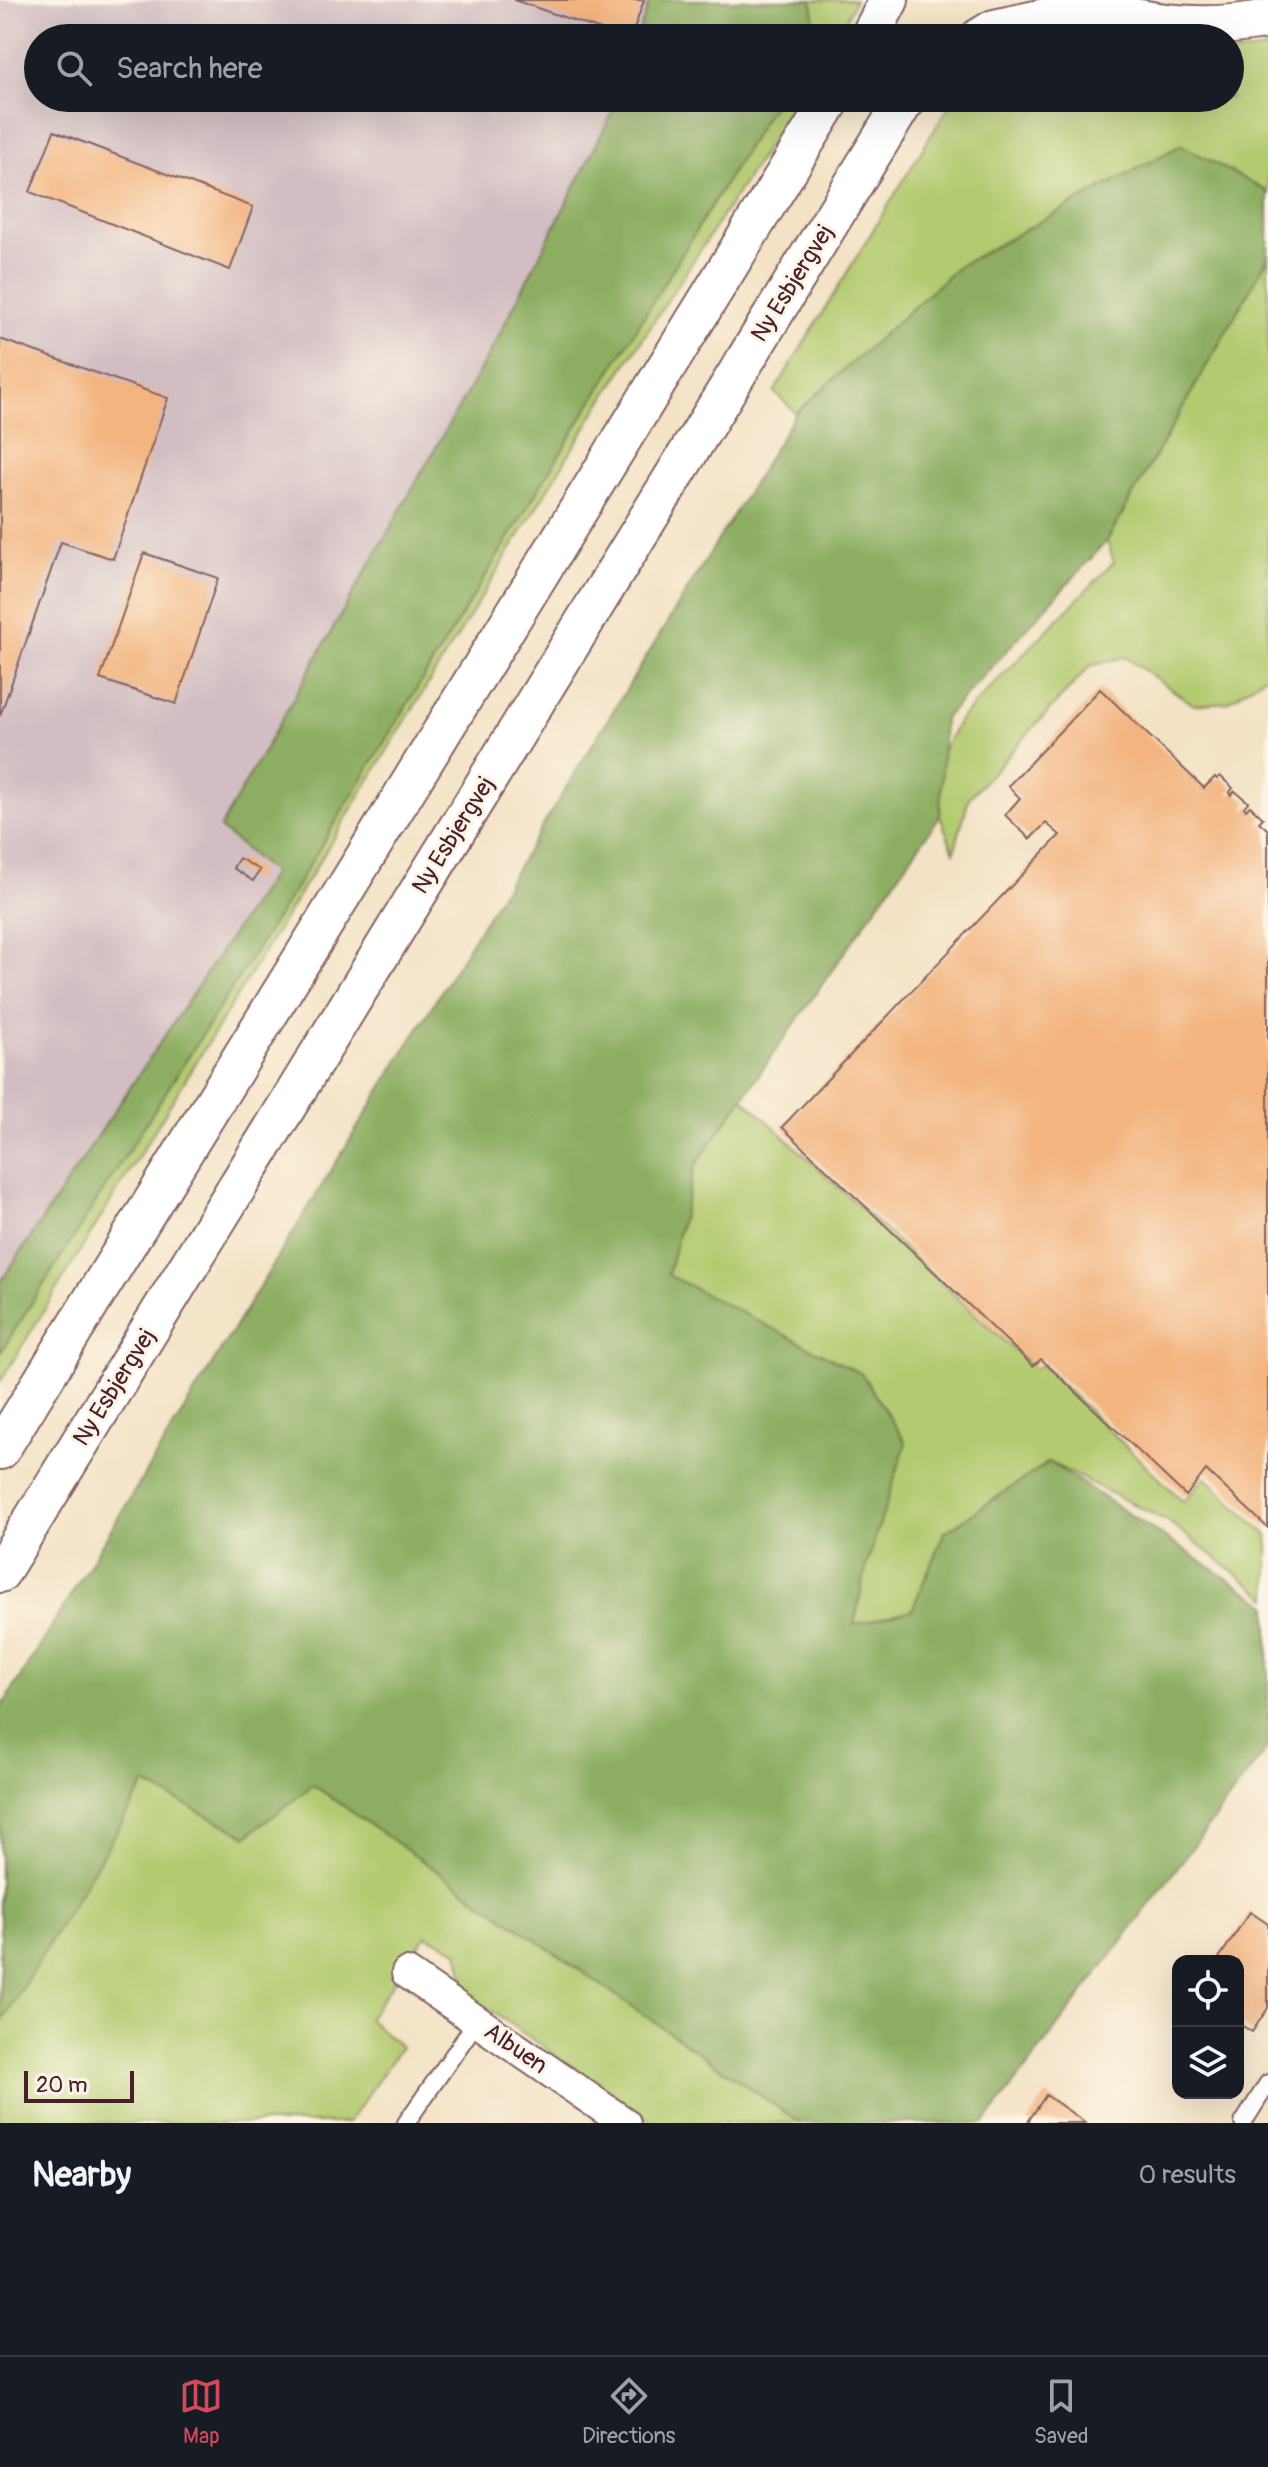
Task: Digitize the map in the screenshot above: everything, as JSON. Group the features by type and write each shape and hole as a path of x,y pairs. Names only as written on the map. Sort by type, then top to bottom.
{"street":[{"path":"876,24 889,0"},
{"path":"1013,24 1088,4 1164,24"},
{"path":"1244,24 1268,19"},
{"path":"0,1450 823,112"},
{"name":"Ny Esbjergvej","path":"0,1573 898,112"},
{"name":"Albuen","path":"407,1973 625,2123"}],"lane":[{"path":"406,2123 477,2021"},
{"path":"1243,2123 1268,2083"}],"shaded area":[{"path":"0,0 821,0 814,24 24,24 24,112 762,112 273,873 0,1283"}],"green space":[{"path":"650,0 812,0 815,24 642,24"},
{"path":"812,0 855,0 844,24 815,24"},
{"path":"1268,49 1268,192 1181,145 959,266 796,413 774,392 945,112 1244,112 1244,52"},
{"path":"613,112 768,112 294,890 0,1353 0,1283 273,873 220,828 494,345"},
{"path":"768,112 790,112 595,412 0,1382 0,1353 294,890"},
{"path":"1181,145 1268,192 1268,258 1106,542 944,719 940,816 695,1166 668,1275 862,1374 906,1443 866,1567 854,1625 912,1610 944,1533 1049,1462 1268,1605 1268,1747 985,2123 800,2123 313,1785 247,1836 145,1784 0,2025 0,1710 796,413 959,266"},
{"path":"1268,258 1268,674 1228,702 1194,705 1125,657 1090,666 969,798 954,852 940,816 942,752 959,720 1114,562 1107,541"},
{"path":"743,1098 1034,1369 1041,1365 1184,1502 1205,1477 1268,1536 1268,1598 1169,1522 1049,1462 944,1533 912,1610 854,1625 866,1568 668,1275 695,1166"},
{"path":"145,1784 247,1836 313,1785 800,2123 654,2123 468,1995 458,1951 426,1935 368,2019 401,2047 348,2123 0,2123 0,2025"}],"building":[{"path":"514,0 644,0 636,24 583,24"},
{"path":"54,131 253,207 230,270 30,192"},
{"path":"0,339 168,398 113,559 61,542 0,716"},
{"path":"144,553 218,578 176,704 100,679"},
{"path":"1100,689 1204,788 1220,776 1233,788 1229,793 1231,795 1235,791 1248,802 1244,807 1246,810 1250,806 1263,818 1259,822 1268,830 1268,1528 1206,1470 1186,1496 1041,1359 1033,1366 782,1127 1060,835 1046,823 1030,839 1005,815 1020,798 1008,786"},
{"path":"239,858 260,870 253,881 233,868"},
{"path":"1250,1912 1268,1924 1268,2008 1252,2032 1244,2027 1244,1955 1221,1955"},
{"path":"1046,2095 1086,2123 1027,2123"}]}
